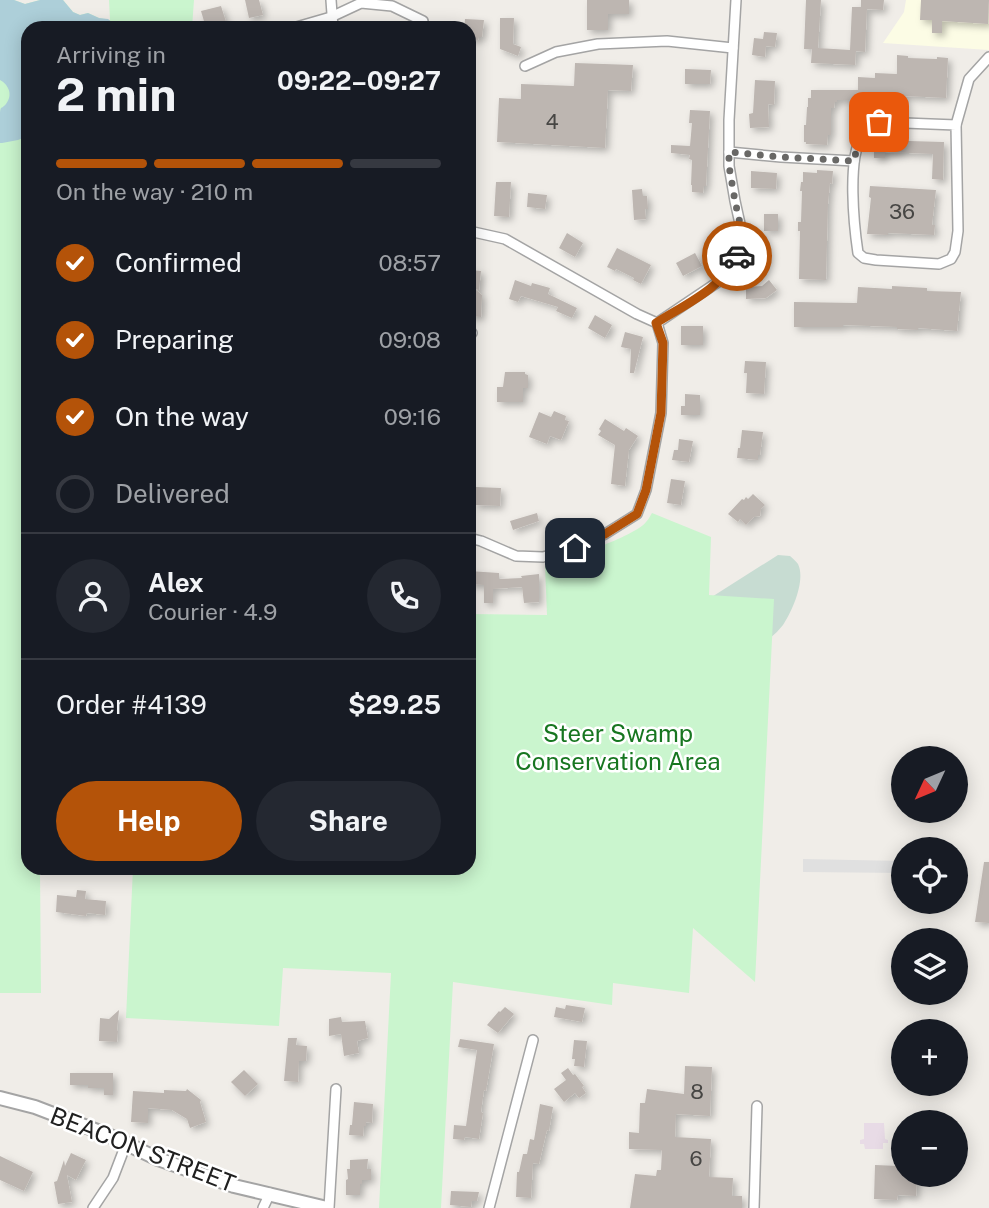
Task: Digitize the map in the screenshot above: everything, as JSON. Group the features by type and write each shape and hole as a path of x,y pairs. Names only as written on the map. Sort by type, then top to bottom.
{"street":[{"path":"331,0 332,21"},
{"path":"656,323 718,282 734,263 744,242 729,166 736,0"},
{"path":"317,21 361,3 392,6 423,21"},
{"path":"526,66 556,52 598,44 667,41 733,48"},
{"path":"956,125 879,122 862,135 854,161 853,217 858,253 864,258 939,264 951,259 955,252 958,231 956,125 969,79 989,57"},
{"path":"729,152 854,161"},
{"path":"476,233 505,239 656,323 663,343 661,413 646,490 637,514 605,534 575,548 544,557 516,556 476,540"},
{"path":"489,1208 533,1040"},
{"path":"328,1208 336,1089"},
{"name":"BEACON STREET","path":"0,1098 34,1107 158,1159 223,1182 328,1208"},
{"path":"754,1208 757,1106"},
{"path":"93,1208 113,1178 125,1144"},
{"path":"263,1208 270,1193"}],"shaded area":[{"path":"906,0 989,0 989,50 883,43 904,12"},
{"path":"778,555 790,556 798,564 800,578 797,596 790,612 783,625 770,638 707,600"},
{"path":"803,859 891,861 891,873 803,872"},
{"path":"864,1123 884,1123 885,1139 888,1143 883,1143 883,1149 865,1149 864,1144 860,1144 860,1140 864,1139"}],"green space":[{"path":"0,0 14,0 25,4 40,0 63,0 73,12 80,15 88,13 110,20 109,0 194,0 192,21 21,21 21,875 40,875 41,993 0,993"},
{"name":"Steer Swamp Conservation Area","path":"652,513 711,537 709,595 774,599 755,982 693,928 689,993 613,983 612,1005 453,982 441,1208 379,1208 391,973 283,968 279,1026 126,1018 133,875 476,875 476,614 547,615 545,566 599,547 628,534 646,522"}],"water":[{"path":"0,0 14,0 25,4 40,0 63,0 73,12 80,15 88,13 110,21 21,21 21,139 2,143 0,111 10,94 8,87 0,80"}],"building":[{"path":"245,0 259,0 263,15 249,18"},
{"path":"587,0 629,0 629,14 608,14 608,30 587,30"},
{"path":"806,0 821,0 818,48 850,50 852,7 861,7 861,0 884,0 883,10 867,9 865,52 856,51 855,65 811,63 812,49 804,49"},
{"path":"921,0 989,0 988,24 942,21 942,33 932,33 932,20 920,20"},
{"path":"221,6 226,21 204,21 201,11"},
{"path":"500,18 514,18 513,44 521,47 518,56 500,49"},
{"path":"484,20 482,37 476,40 476,21 465,21"},
{"path":"764,32 777,33 775,47 766,46 765,57 752,55 754,38 763,39"},
{"path":"897,55 908,58 948,58 946,98 866,97 865,116 857,116 857,100 837,100 834,108 831,108 831,135 828,135 827,145 804,142 804,125 811,90 858,90 858,77 875,78 875,73 897,74"},
{"path":"575,63 633,65 631,91 608,90 605,148 497,142 499,98 521,99 521,84 574,86"},
{"path":"685,69 711,70 710,84 685,84"},
{"path":"755,80 775,81 774,105 768,104 769,127 750,128 749,114 753,113"},
{"path":"690,110 710,111 706,186 703,193 692,192 690,155 671,153 671,145 690,146"},
{"path":"874,140 944,142 943,180 932,179 933,154 885,152 885,158 874,158"},
{"path":"817,170 833,171 828,204 826,280 799,279 798,222 801,222 801,182 803,172 817,173"},
{"path":"751,171 777,173 776,189 751,188"},
{"path":"496,182 511,182 509,217 494,216"},
{"path":"870,186 936,190 932,225 935,225 934,235 867,234"},
{"path":"642,189 643,196 647,196 646,219 634,220 632,190"},
{"path":"528,193 547,195 545,209 527,207"},
{"path":"764,214 778,214 778,231 764,231"},
{"path":"567,233 583,243 575,257 559,248"},
{"path":"617,248 651,265 641,284 616,269 615,271 607,267"},
{"path":"695,253 702,266 683,276 676,263"},
{"path":"476,271 481,271 479,290 476,289"},
{"path":"515,280 531,286 532,283 550,288 548,294 577,308 572,318 556,311 558,307 521,296 518,302 509,299"},
{"path":"769,280 777,290 766,298 746,299 746,287 762,286"},
{"path":"892,286 961,292 957,331 843,325 794,327 794,302 857,303 858,287 892,289"},
{"path":"476,290 482,295 481,317 476,317"},
{"path":"595,315 612,325 605,338 588,328"},
{"path":"681,326 703,326 703,345 681,345"},
{"path":"625,332 643,337 634,373 630,373 631,349 621,347"},
{"path":"745,361 766,362 764,394 746,393"},
{"path":"505,372 525,372 528,375 528,388 523,388 523,402 497,402 497,387 503,387"},
{"path":"685,394 700,395 700,415 681,415 681,406 685,406"},
{"path":"554,411 566,416 565,420 569,421 561,440 550,436 547,444 529,437 539,412 551,417"},
{"path":"605,419 638,436 629,450 625,486 611,484 615,445 598,435"},
{"path":"742,430 763,432 758,460 737,458"},
{"path":"679,439 693,441 689,462 672,460 674,450 678,450"},
{"path":"671,479 685,481 681,505 667,503"},
{"path":"476,487 501,488 500,506 476,505"},
{"path":"753,494 765,505 760,516 754,517 746,525 728,514 742,499 748,499"},
{"path":"537,513 539,521 513,530 510,521"},
{"path":"476,571 499,573 499,579 539,574 539,602 524,603 522,587 493,589 493,603 484,603 484,585 476,584"},
{"path":"984,862 989,862 989,923 975,922"},
{"path":"77,890 86,891 85,899 106,901 105,915 87,913 86,916 56,912 57,895 76,897"},
{"path":"566,1005 585,1008 582,1022 554,1017 556,1007 565,1009"},
{"path":"505,1007 514,1014 498,1033 487,1025"},
{"path":"119,1010 117,1042 99,1041 100,1018 109,1019"},
{"path":"341,1017 342,1022 365,1021 368,1038 357,1041 359,1053 344,1056 341,1034 329,1036 329,1019"},
{"path":"288,1038 297,1038 296,1045 307,1046 306,1061 299,1061 298,1082 284,1081"},
{"path":"460,1039 494,1044 486,1091 484,1090 479,1139 453,1139 454,1125 466,1126 477,1050 458,1047"},
{"path":"574,1040 587,1041 584,1067 574,1066"},
{"path":"685,1066 712,1067 710,1116 676,1114 675,1137 711,1139 709,1177 733,1178 732,1196 742,1196 742,1208 630,1208 635,1174 656,1176 657,1170 661,1170 662,1150 629,1149 629,1132 639,1133 640,1103 645,1103 647,1089 684,1094"},
{"path":"568,1068 584,1086 582,1087 586,1093 579,1098 575,1093 564,1102 554,1089 566,1080 561,1073"},
{"path":"244,1070 258,1084 245,1096 231,1082"},
{"path":"70,1073 113,1073 113,1095 104,1095 104,1088 70,1085"},
{"path":"187,1089 201,1100 206,1122 190,1128 187,1119 172,1110 148,1108 148,1123 131,1122 133,1091 164,1093 164,1090"},
{"path":"354,1102 373,1104 372,1123 366,1122 363,1136 349,1135"},
{"path":"540,1104 553,1107 549,1131 547,1130 539,1164 533,1163 531,1198 516,1197 517,1172 523,1154 527,1154 530,1139 534,1140"},
{"path":"71,1153 86,1160 76,1180 67,1175 72,1202 58,1204 54,1182 57,1181 64,1160 65,1166"},
{"path":"0,1156 33,1172 24,1191 0,1180"},
{"path":"368,1159 367,1169 371,1169 371,1180 362,1180 360,1195 346,1195 350,1160"},
{"path":"875,1165 891,1166 891,1187 916,1187 916,1196 898,1195 897,1200 874,1199"},
{"path":"451,1191 479,1192 477,1201 472,1201 471,1207 450,1205"}],"way so far":[{"path":"737,256 744,242 729,166 729,152 854,161 862,135 879,122"}],"route":[{"path":"575,548 605,534 637,514 646,490 661,413 663,381 663,343 656,323 718,282 737,256"}]}
